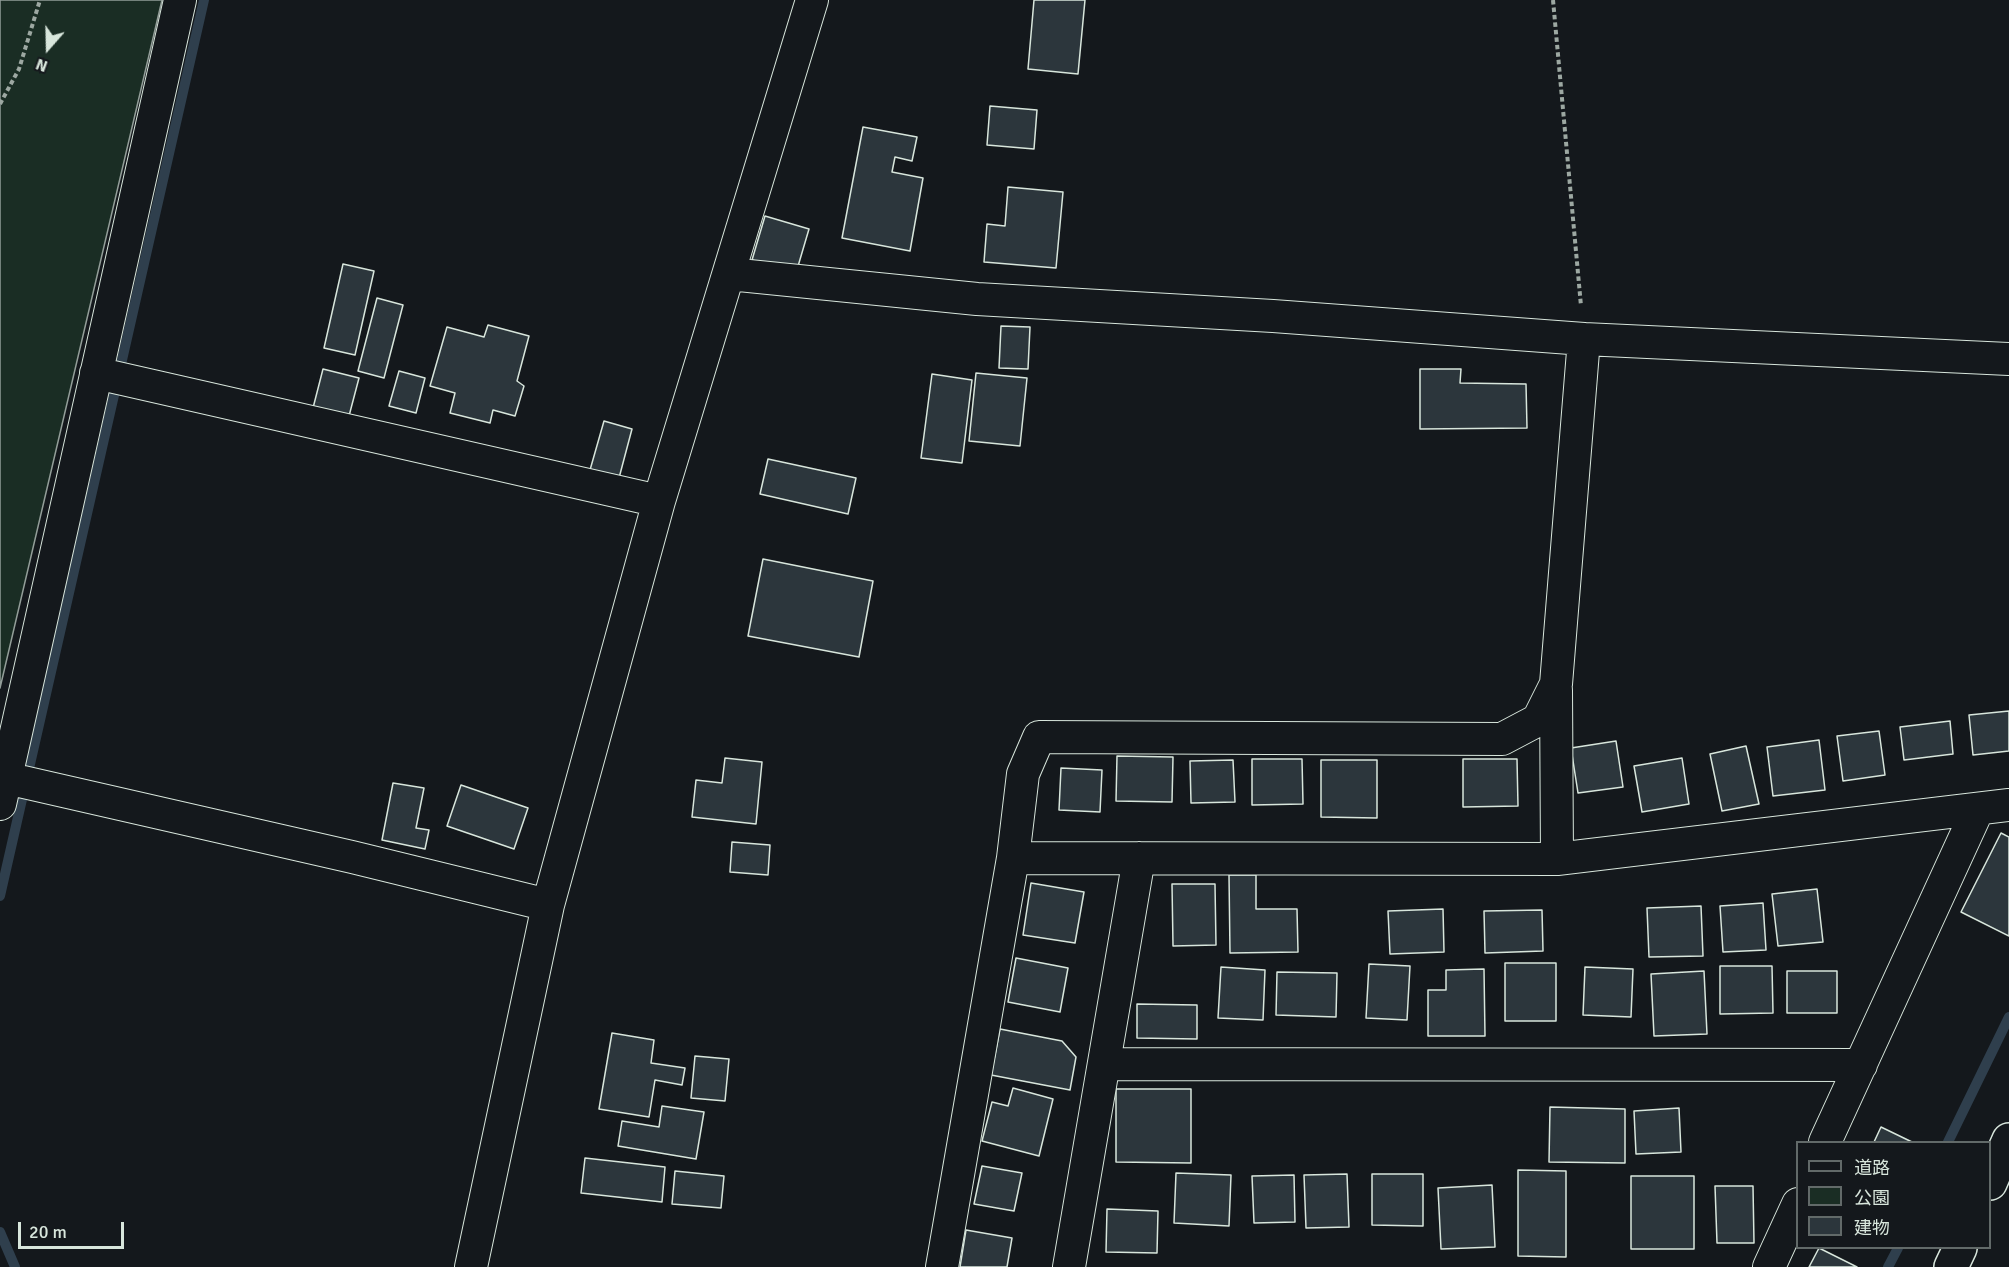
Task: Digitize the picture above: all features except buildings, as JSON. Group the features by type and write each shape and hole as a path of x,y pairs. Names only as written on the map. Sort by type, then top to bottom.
{"street":[{"path":"180,0 3,791 341,855 548,906"},
{"path":"471,1267 548,906 659,501 812,0"},
{"path":"729,274 977,299 1273,316 1584,339 2009,359"},
{"path":"1557,859 1556,684 1584,339"},
{"path":"96,373 659,501"},
{"path":"942,1267 1013,858 1023,774 1039,737 1502,739 1538,720 1556,684"},
{"path":"1013,858 1557,859 2009,805"},
{"path":"1827,1141 1978,809"},
{"path":"1069,1267 1139,858"},
{"path":"1104,1064 1861,1065"},
{"path":"1991,1179 2009,1140"},
{"path":"1769,1267 1796,1206"},
{"path":"1952,1267 1960,1249"}],"path":[{"path":"0,104 19,69 40,0"},
{"path":"1553,0 1584,339"}],"green space":[{"path":"0,0 162,0 0,688"}],"waterway":[{"path":"0,896 204,0"},
{"path":"1948,1141 2009,1017"},
{"path":"0,1232 15,1267"},
{"path":"1888,1267 1897,1249"}]}
